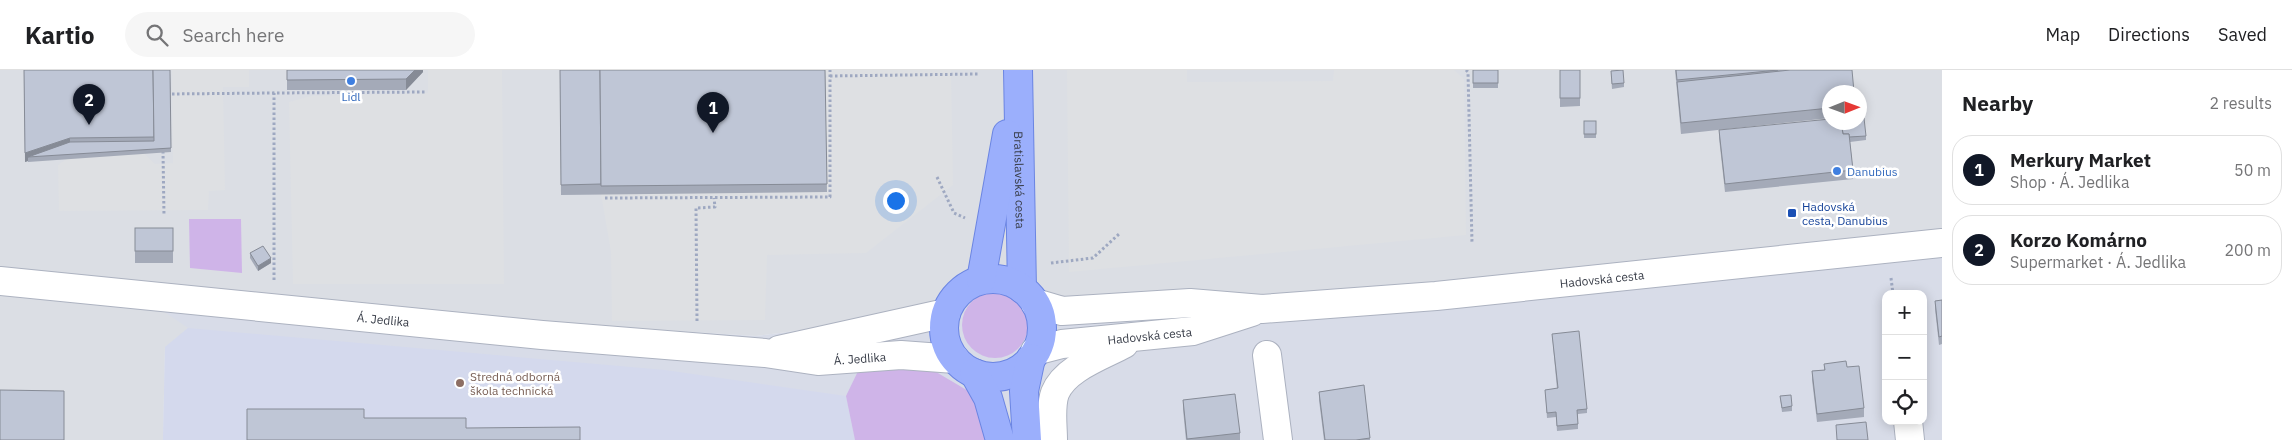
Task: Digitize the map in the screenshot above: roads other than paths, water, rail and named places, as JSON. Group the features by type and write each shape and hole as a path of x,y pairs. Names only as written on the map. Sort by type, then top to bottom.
{"main road":[{"name":"Bratislavská cesta","path":"981,280 1018,70 1029,296 1040,315 1041,327 1040,340 1033,354 1024,391 1027,440"},
{"path":"1000,440 988,398 945,337 946,313 959,292 981,280 1003,280 1029,296"},
{"path":"965,366 995,377 1005,375 1024,366 1033,354"}],"street":[{"name":"Hadovská cesta","path":"1029,296 1062,311 1190,303 1262,309 1436,296 1942,243"},
{"name":"Á. Jedlika","path":"0,282 542,335 765,353 818,361 901,356 965,366"},
{"name":"Hadovská cesta","path":"1033,354 1062,344 1193,331 1262,309"},
{"name":"Á. Jedlika","path":"765,353 946,313"},
{"path":"1053,440 1052,411 1055,394 1061,382 1072,372 1135,338"},
{"path":"1267,355 1278,440"},
{"path":"1908,425 1910,440"}],"place":[{"name":"Lidl","path":"351,81"},
{"name":"Korzo Komárno","path":"89,125"},
{"name":"Merkury Market","path":"713,133"},
{"name":"Danubius","path":"1837,171"},
{"name":"Hadovská cesta, Danubius","path":"1792,213"},
{"name":"Stredná odborná škola technická","path":"460,383"}]}
